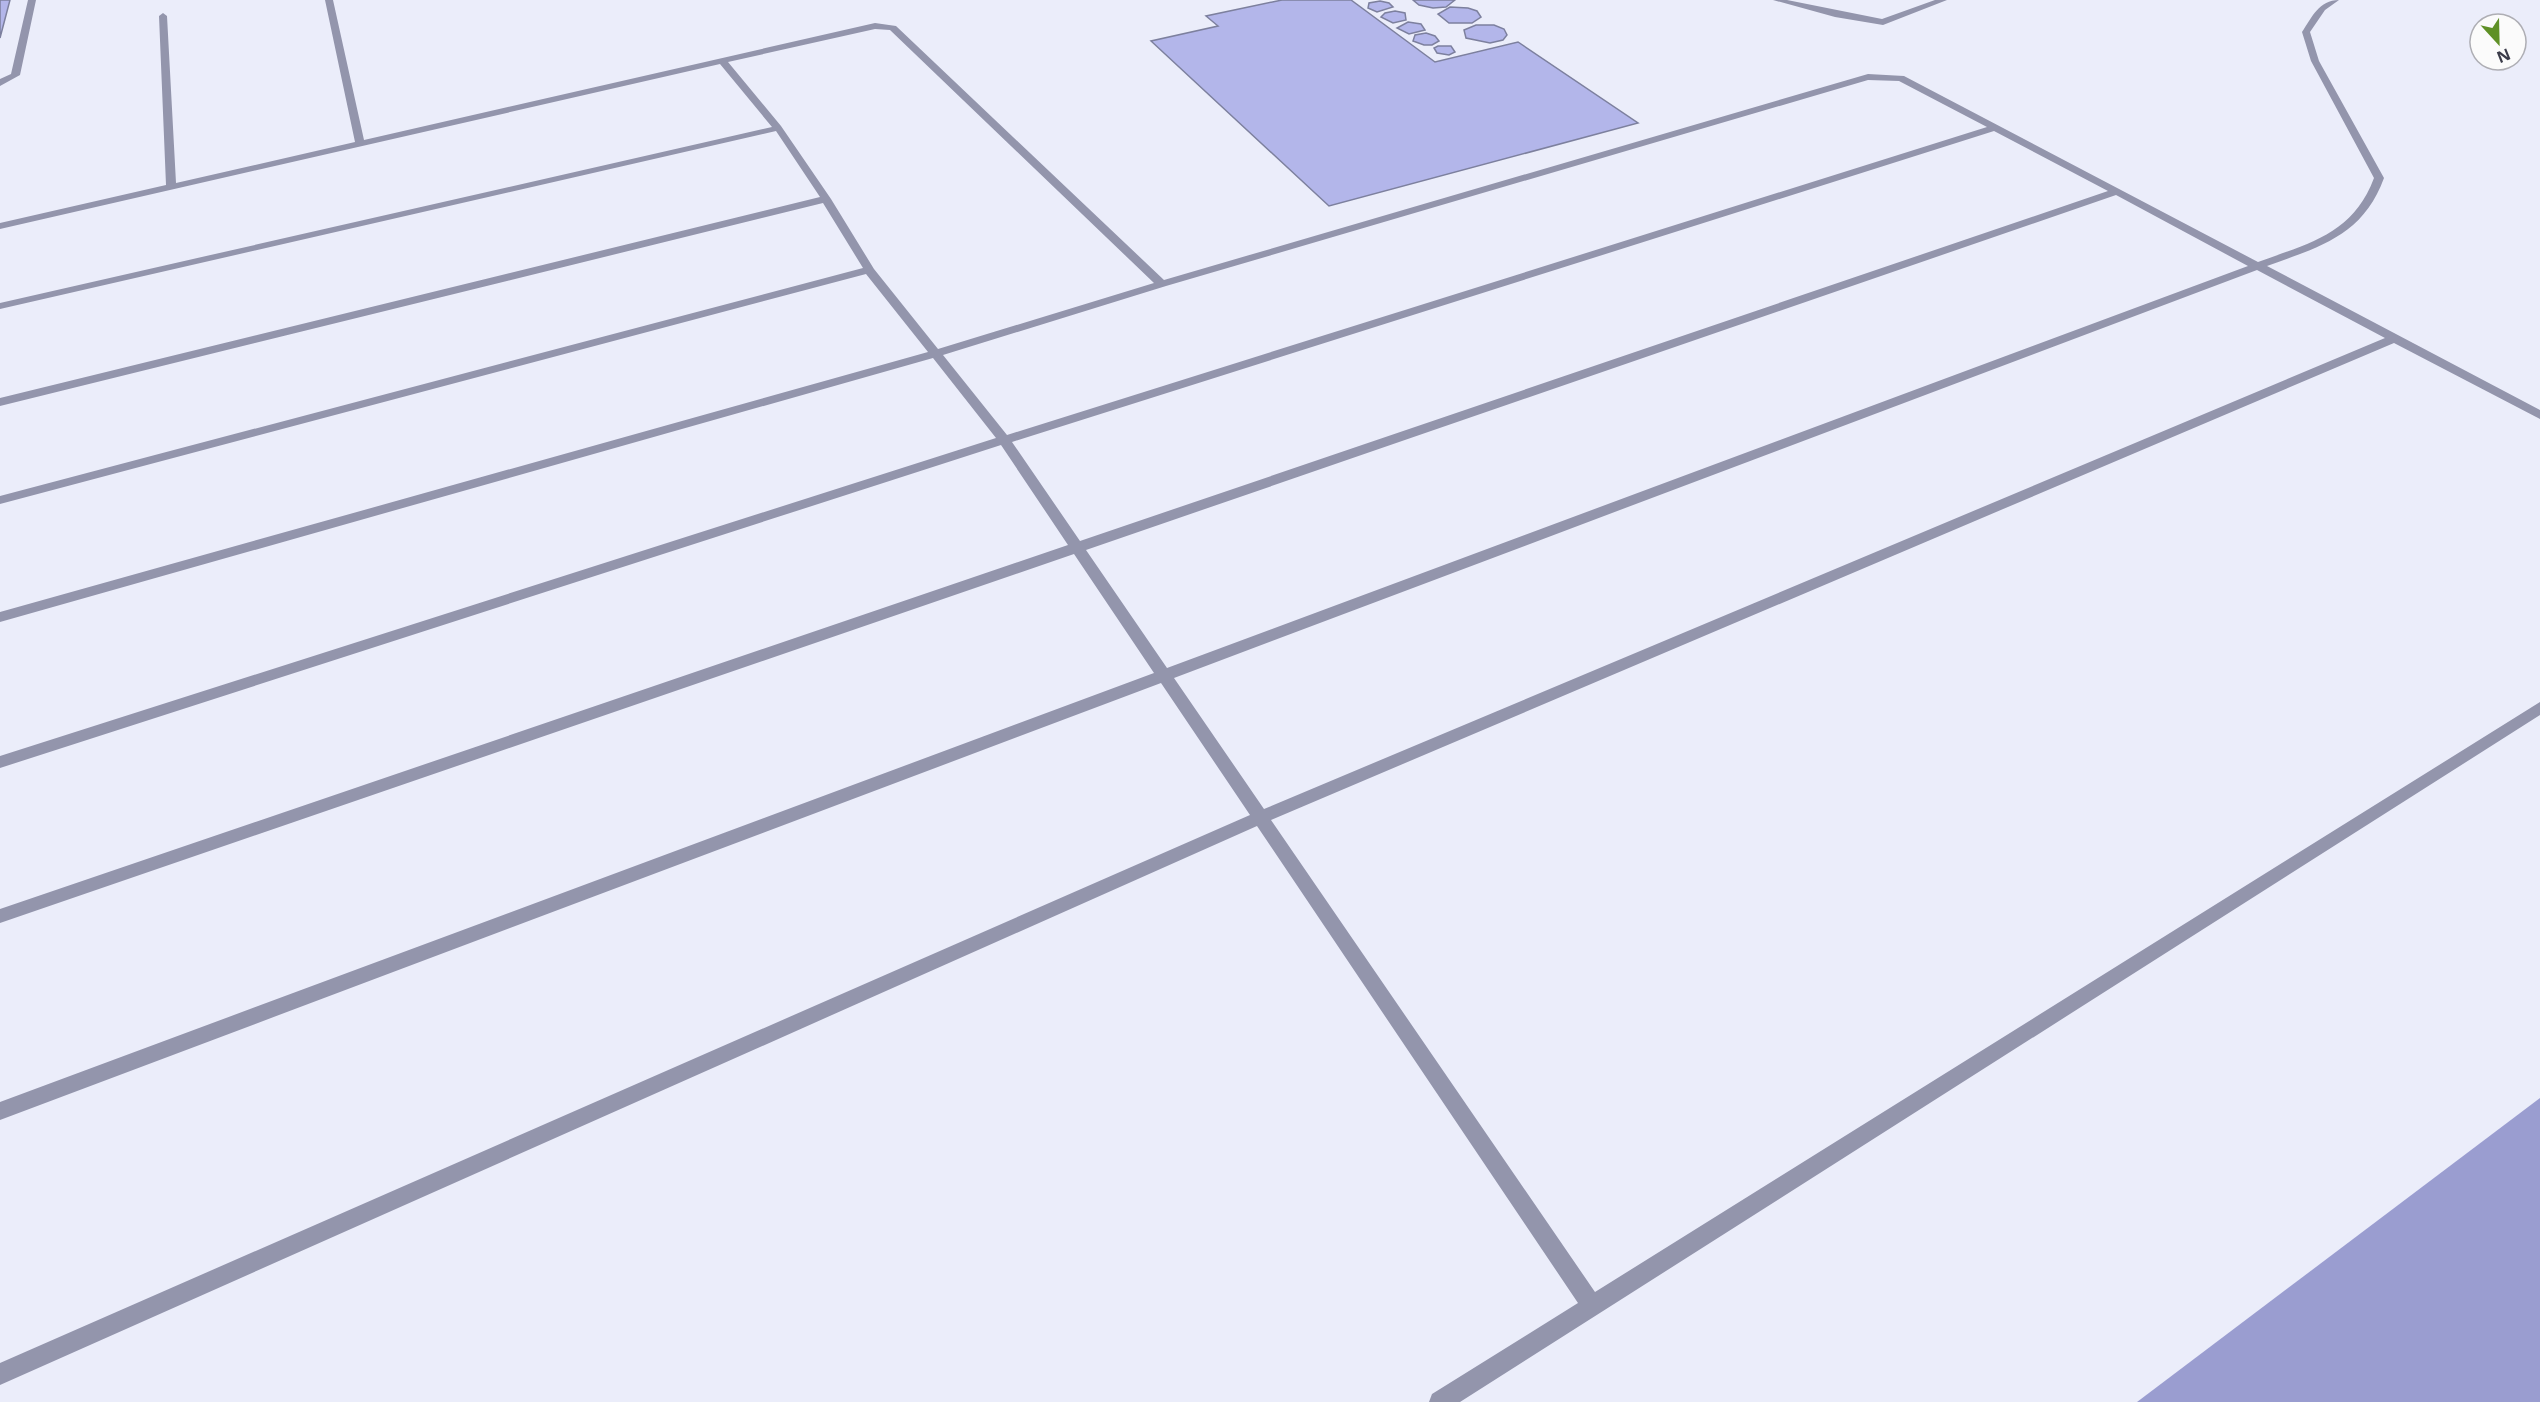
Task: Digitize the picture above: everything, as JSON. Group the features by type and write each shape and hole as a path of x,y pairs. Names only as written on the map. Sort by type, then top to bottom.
{"lane":[{"path":"0,83 15,75 32,0"},
{"path":"329,0 360,144"},
{"path":"1777,0 1835,14 1883,22 1943,0"},
{"path":"0,1111 2261,267 2319,243 2351,225 2370,204 2379,178 2315,61 2306,32 2322,8 2335,0"},
{"path":"164,16 171,187"},
{"path":"0,226 724,63 875,26 893,28 1162,284"},
{"path":"724,63 778,128 826,199 869,270 1004,440 1592,1306"},
{"path":"0,617 934,354 1162,284 1868,77 1901,78 2540,415"},
{"path":"0,762 1004,440 1996,127"},
{"path":"0,306 778,128"},
{"path":"0,916 1076,545 2118,191"},
{"path":"0,402 826,199"},
{"path":"0,500 869,270"},
{"path":"0,1374 1260,818 2395,338"},
{"path":"1440,1402 2540,708"}],"water":[{"path":"2540,1098 2540,1402 2137,1402"}],"building":[{"path":"0,0 10,0 0,38"},
{"path":"1282,0 1351,0 1435,62 1518,42 1638,123 1329,206 1151,41 1218,26 1206,16"},
{"path":"1413,0 1455,0 1446,7 1433,8 1419,5"},
{"path":"1380,1 1389,3 1393,7 1377,12 1368,8 1369,3"},
{"path":"1450,7 1468,8 1477,11 1481,17 1472,23 1449,23 1438,14"},
{"path":"1395,11 1405,13 1406,20 1393,23 1381,17 1385,13"},
{"path":"1408,22 1421,24 1425,30 1409,34 1397,28"},
{"path":"1476,25 1494,25 1504,29 1507,35 1503,40 1490,43 1466,38 1464,30"},
{"path":"1426,33 1435,36 1439,41 1432,45 1424,45 1413,41 1415,35"},
{"path":"1451,46 1455,52 1449,55 1437,53 1434,48"}]}
